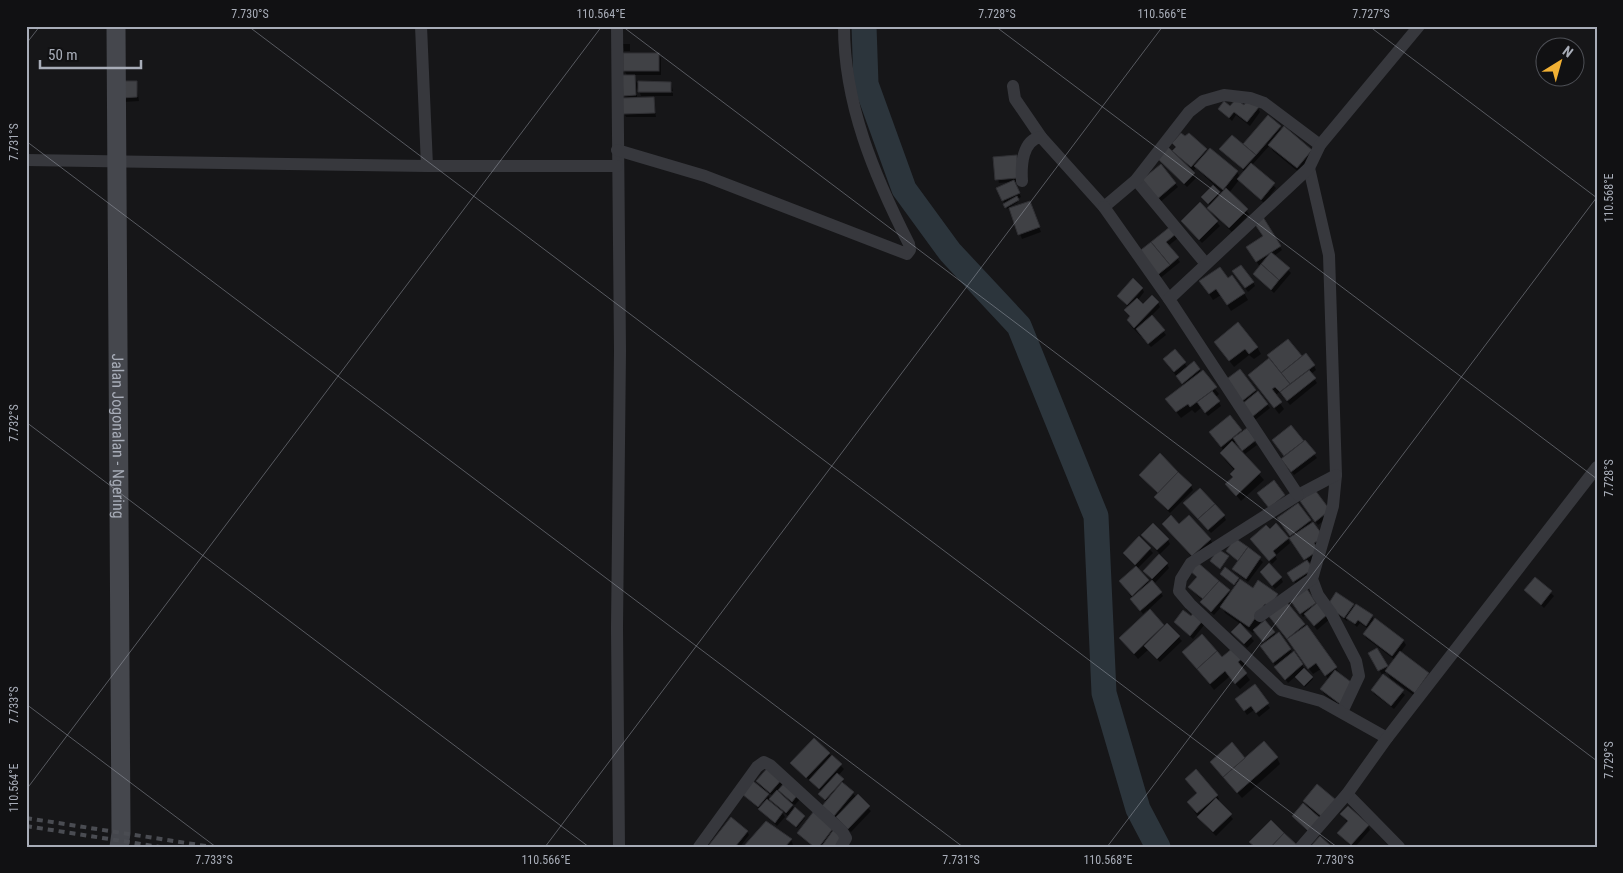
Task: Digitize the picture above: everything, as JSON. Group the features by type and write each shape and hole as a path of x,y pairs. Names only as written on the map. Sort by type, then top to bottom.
{"main road":[{"name":"Jalan Jogonalan - Ngering","path":"116,26 121,823 119,847"}],"street":[{"path":"421,26 427,166"},
{"path":"617,26 620,351 617,628 619,847"},
{"path":"617,150 705,176 907,254 910,250 909,244 879,185 851,99 844,26"},
{"path":"1169,299 1309,168 1320,145 1419,26"},
{"path":"1013,86 1015,99 1041,137 1104,208 1169,299 1298,495"},
{"path":"1104,208 1136,180 1189,112 1203,101 1224,95 1250,98 1264,104 1320,145"},
{"path":"1022,181 1021,163 1025,152 1033,141 1041,137"},
{"path":"26,160 427,166 617,166"},
{"path":"1309,168 1329,255 1336,475 1333,506 1312,579 1318,595 1331,613 1356,661 1359,676 1342,712"},
{"path":"1136,180 1206,264"},
{"path":"1301,847 1347,794 1597,467"},
{"path":"1336,475 1298,495 1191,563 1181,579 1179,590 1190,604 1281,690 1321,701 1388,738"},
{"path":"1260,616 1312,579"},
{"path":"699,847 757,766 764,762 770,765 842,831 846,838 841,847"},
{"path":"1347,794 1399,847"}],"building":[{"path":"623,53 659,53 659,71 623,71"},
{"path":"622,75 635,75 636,95 623,96"},
{"path":"120,81 137,81 137,97 121,98"},
{"path":"638,81 671,82 671,92 638,92"},
{"path":"654,97 655,113 623,114 622,98"},
{"path":"1236,99 1244,105 1248,99 1259,107 1247,122 1234,112 1229,118 1218,109 1224,101 1230,106"},
{"path":"1268,115 1281,126 1256,155 1243,144"},
{"path":"1284,126 1312,150 1297,168 1268,145"},
{"path":"1181,133 1185,136 1189,133 1207,149 1191,167 1172,151 1176,147 1172,143"},
{"path":"1232,135 1256,155 1243,169 1219,149"},
{"path":"1168,147 1195,173 1184,184 1157,158"},
{"path":"1210,148 1238,171 1223,190 1194,166"},
{"path":"1017,155 1018,178 995,180 993,157"},
{"path":"1251,163 1275,183 1261,200 1237,179"},
{"path":"1161,164 1176,183 1155,201 1139,182"},
{"path":"1014,180 1020,193 1002,201 996,188"},
{"path":"1213,185 1220,192 1208,204 1201,197"},
{"path":"1226,188 1248,209 1229,228 1207,208"},
{"path":"1017,196 1019,200 1005,208 1003,204"},
{"path":"1030,201 1040,227 1018,235 1009,208"},
{"path":"1200,202 1218,221 1199,240 1181,221"},
{"path":"1263,217 1281,246 1256,262 1246,247 1263,236 1254,223"},
{"path":"1171,226 1177,233 1166,242 1179,257 1170,265 1151,242"},
{"path":"1151,242 1170,265 1155,277 1137,253"},
{"path":"1271,252 1290,268 1279,280 1261,264"},
{"path":"1261,264 1279,280 1271,290 1253,274"},
{"path":"1241,265 1254,282 1245,288 1232,271"},
{"path":"1220,267 1228,278 1232,275 1245,293 1227,305 1216,289 1209,294 1199,281"},
{"path":"1133,278 1143,288 1127,305 1117,296"},
{"path":"1152,295 1159,302 1134,328 1127,320 1130,316 1124,310 1137,298 1143,304"},
{"path":"1152,315 1165,330 1148,344 1136,329"},
{"path":"1238,322 1258,347 1249,354 1245,349 1229,361 1214,342"},
{"path":"1288,339 1302,356 1281,373 1267,355"},
{"path":"1175,349 1186,362 1174,372 1163,359"},
{"path":"1306,353 1315,365 1290,384 1281,373"},
{"path":"1269,358 1290,384 1280,392 1275,387 1272,389 1282,402 1274,408 1248,375"},
{"path":"1194,361 1200,369 1182,384 1176,376"},
{"path":"1240,369 1256,390 1241,402 1224,381"},
{"path":"1203,370 1217,387 1190,407 1188,404 1176,412 1165,399"},
{"path":"1309,370 1316,378 1287,401 1280,392"},
{"path":"1212,391 1220,401 1205,413 1197,402"},
{"path":"1258,391 1268,404 1252,417 1242,404"},
{"path":"1230,415 1242,430 1221,447 1209,432"},
{"path":"1291,425 1304,441 1284,456 1272,440"},
{"path":"1247,428 1256,440 1242,451 1233,438"},
{"path":"1305,440 1316,453 1291,472 1281,459"},
{"path":"1232,441 1261,472 1236,496 1225,484 1233,477 1230,474 1235,469 1220,453"},
{"path":"1160,453 1178,472 1158,493 1139,475"},
{"path":"1178,472 1192,485 1168,510 1154,497"},
{"path":"1274,480 1285,495 1269,508 1257,493"},
{"path":"1200,488 1215,504 1198,519 1183,503"},
{"path":"1315,490 1330,510 1315,522 1300,501"},
{"path":"1298,503 1311,520 1290,536 1277,518"},
{"path":"1215,504 1225,515 1208,530 1198,519"},
{"path":"1171,515 1179,524 1189,515 1211,539 1192,556 1162,524"},
{"path":"1313,522 1324,537 1314,543 1319,550 1304,560 1289,538"},
{"path":"1153,523 1169,539 1157,550 1141,535"},
{"path":"1276,523 1289,538 1273,551 1276,555 1269,561 1250,539 1266,525 1270,529"},
{"path":"1139,536 1151,548 1135,565 1123,553"},
{"path":"1235,538 1248,547 1238,561 1226,551"},
{"path":"1248,547 1261,557 1246,579 1232,569"},
{"path":"1218,549 1229,556 1220,569 1210,561"},
{"path":"1159,554 1168,563 1152,579 1143,571"},
{"path":"1307,560 1313,569 1293,582 1287,573"},
{"path":"1196,561 1219,581 1203,599 1188,587 1197,577 1189,570"},
{"path":"1269,563 1282,577 1272,586 1260,572"},
{"path":"1136,566 1149,580 1132,596 1119,581"},
{"path":"1225,567 1239,578 1234,585 1220,574"},
{"path":"1535,577 1552,591 1541,605 1524,590"},
{"path":"1240,579 1253,588 1258,580 1278,594 1270,607 1265,604 1249,627 1220,607"},
{"path":"1152,580 1162,592 1140,611 1130,599"},
{"path":"1219,581 1230,590 1211,612 1200,602"},
{"path":"1307,589 1316,603 1300,614 1290,600"},
{"path":"1336,592 1354,604 1344,618 1327,606"},
{"path":"1285,600 1305,624 1287,639 1267,614"},
{"path":"1318,602 1328,614 1314,626 1304,614"},
{"path":"1356,604 1373,615 1366,626 1358,620 1355,624 1346,618"},
{"path":"1150,609 1164,625 1134,654 1119,638"},
{"path":"1183,610 1191,616 1194,612 1204,619 1190,636 1174,622"},
{"path":"1375,618 1404,640 1392,656 1363,634"},
{"path":"1265,620 1275,632 1263,642 1253,630"},
{"path":"1167,623 1180,636 1157,659 1144,646"},
{"path":"1240,623 1252,636 1244,644 1231,632"},
{"path":"1307,625 1337,667 1325,676 1316,663 1308,669 1287,639"},
{"path":"1279,632 1291,649 1273,663 1260,646"},
{"path":"1202,634 1217,651 1197,669 1182,652"},
{"path":"1234,647 1244,657 1238,662 1247,673 1235,684 1225,671 1210,684 1197,669 1217,651 1222,657"},
{"path":"1377,648 1388,666 1378,671 1368,653"},
{"path":"1294,651 1303,664 1285,680 1274,667"},
{"path":"1400,651 1429,673 1415,693 1385,671"},
{"path":"1304,668 1313,677 1304,686 1295,677"},
{"path":"1335,670 1355,685 1340,704 1320,689"},
{"path":"1383,674 1404,690 1391,706 1371,690"},
{"path":"1255,684 1269,703 1256,713 1251,706 1244,711 1235,699"},
{"path":"814,738 830,753 806,778 790,763"},
{"path":"1264,741 1278,757 1237,793 1223,777"},
{"path":"1232,742 1245,758 1223,777 1210,762"},
{"path":"832,755 842,764 819,789 809,780"},
{"path":"769,766 783,778 770,793 756,781"},
{"path":"1196,769 1218,795 1197,813 1187,802 1197,793 1185,779"},
{"path":"837,773 844,779 825,800 818,794"},
{"path":"753,781 769,794 758,807 742,794"},
{"path":"786,781 799,793 792,802 778,790"},
{"path":"842,782 854,792 834,816 822,806"},
{"path":"1317,784 1336,800 1322,817 1303,801"},
{"path":"777,790 793,805 786,813 769,799"},
{"path":"858,794 870,806 848,829 836,817"},
{"path":"1216,798 1232,814 1213,832 1197,817"},
{"path":"767,799 783,812 775,823 758,809"},
{"path":"1303,803 1320,818 1308,831 1292,816"},
{"path":"1348,806 1369,825 1351,845 1337,833 1348,821 1340,814"},
{"path":"795,807 805,816 796,827 786,819"},
{"path":"814,811 834,827 819,847 814,847 797,833"},
{"path":"731,817 748,831 735,847 711,847 709,845"},
{"path":"1271,820 1284,833 1271,847 1255,847 1249,842"},
{"path":"766,821 792,839 785,847 743,847"},
{"path":"834,829 845,838 838,847 821,847"},
{"path":"1284,833 1297,845 1296,847 1271,847"},
{"path":"1320,836 1332,847 1310,847"}],"waterway":[{"path":"864,26 866,84 904,189 950,252 1019,326 1096,516 1104,693 1138,809 1158,847"}],"railway":[{"path":"26,818 212,847"},
{"path":"26,826 160,847"}]}
